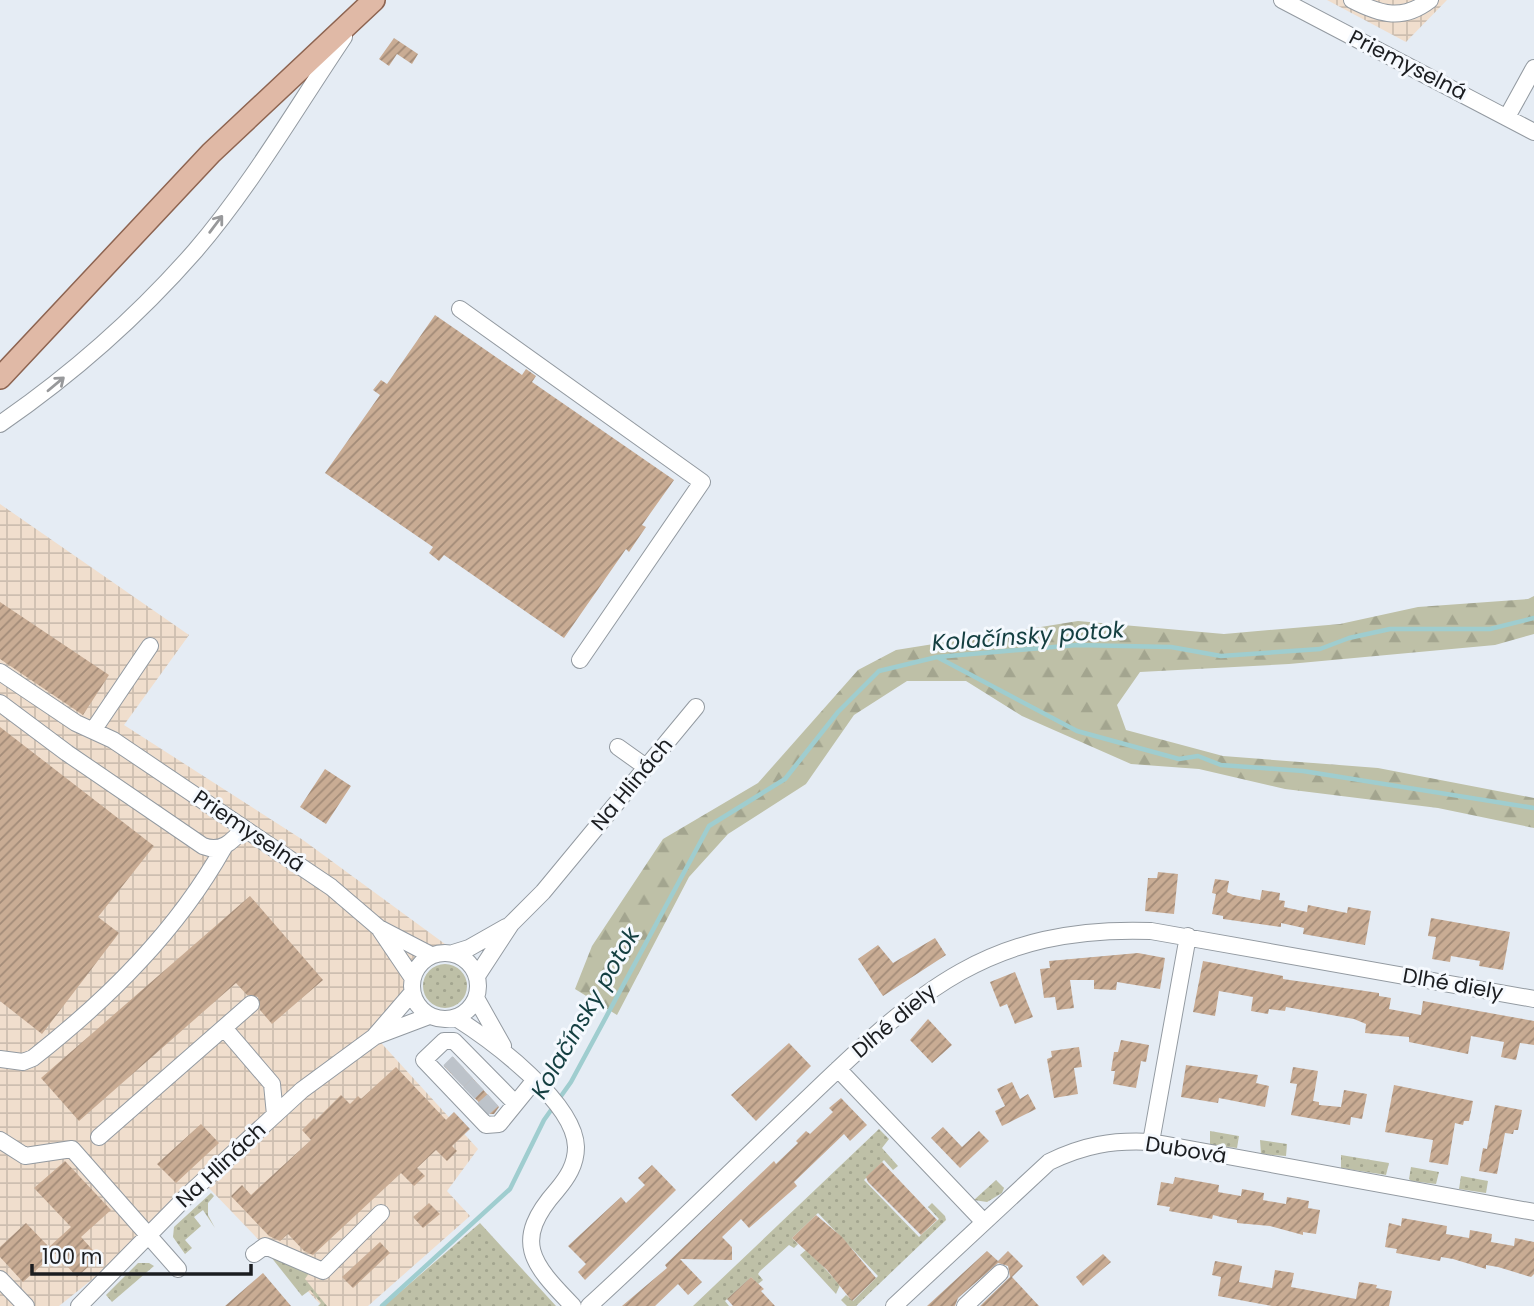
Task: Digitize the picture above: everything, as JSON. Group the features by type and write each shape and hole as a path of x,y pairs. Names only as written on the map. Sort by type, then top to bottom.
{"main road":[{"path":"0,377 212,153 368,5"}],"street":[{"name":"Priemyselná","path":"1282,0 1534,132"},
{"path":"1352,0 1374,12 1399,15 1417,10 1430,0"},
{"path":"0,424 50,390 95,350 196,250 368,5"},
{"path":"1507,117 1534,68"},
{"path":"460,309 702,482 580,660"},
{"path":"94,729 150,646"},
{"name":"Priemyselná","path":"0,672 76,723 113,740 331,887 379,928 430,956"},
{"path":"0,703 188,836 213,850 224,847"},
{"name":"Na Hlinách","path":"477,976 511,924 542,892 696,707"},
{"path":"618,747 646,767"},
{"path":"0,1059 13,1062 33,1058 134,970 211,870 224,847 244,828"},
{"name":"Na Hlinách","path":"453,953 469,948 511,924"},
{"name":"Priemyselná","path":"379,928 412,985 415,1002 429,1016"},
{"name":"Dlhé diely","path":"589,1306 838,1069 919,996 985,958 1043,939 1087,932 1151,931 1534,999"},
{"path":"1151,1142 1188,936"},
{"path":"412,985 416,968 430,956 453,953 472,966 477,976 476,998 472,1007 456,1018 438,1019 429,1016"},
{"name":"Na Hlinách","path":"374,1037 412,985"},
{"path":"476,998 506,1051 560,1109 572,1127 576,1146 574,1160 566,1180 537,1213 531,1241 540,1269 573,1306"},
{"path":"99,1137 251,1004"},
{"name":"Na Hlinách","path":"79,1306 147,1234 302,1090 374,1037 429,1016"},
{"path":"456,1018 506,1051"},
{"path":"224,1028 272,1084 275,1115"},
{"path":"838,1069 983,1221"},
{"path":"476,1090 534,1081"},
{"path":"272,1084 302,1090"},
{"path":"0,1140 24,1156 72,1149 178,1269"},
{"name":"Dubová","path":"894,1306 1049,1162 1079,1147 1116,1140 1151,1142 1534,1212"},
{"path":"254,1254 265,1246 323,1271 381,1213"},
{"path":"965,1306 1000,1273"},
{"path":"0,1279 26,1306"}],"shaded area":[{"path":"1327,0 1447,0 1406,42"},
{"path":"0,504 189,635 124,725 303,840 445,944 373,1034 478,1149 447,1191 470,1216 368,1306 322,1306 208,1187 59,1306 0,1306"}],"green space":[{"path":"1534,596 1534,634 1495,645 1289,664 1140,672 1117,705 1126,730 1223,756 1378,768 1534,798 1534,828 1438,808 1285,789 1199,769 1131,764 1022,716 966,681 907,681 854,715 806,784 728,834 689,877 617,1015 575,989 592,946 663,839 758,783 858,670 896,650 1078,621 1224,634 1340,624 1418,607 1528,599"},
{"path":"445,964 460,971 467,986 460,1001 445,1008 430,1001 423,986 430,971"},
{"path":"879,1129 889,1139 882,1148 898,1166 893,1170 884,1160 864,1180 919,1237 939,1219 928,1207 932,1203 946,1220 856,1306 847,1306 841,1300 846,1295 853,1301 878,1276 818,1213 792,1238 798,1244 794,1248 789,1245 760,1271 758,1274 763,1280 758,1284 751,1277 725,1301 729,1306 693,1306"},
{"path":"1210,1131 1239,1136 1237,1148 1210,1145"},
{"path":"1260,1140 1287,1144 1286,1156 1261,1154"},
{"path":"1341,1155 1389,1163 1386,1175 1341,1168"},
{"path":"1411,1167 1439,1172 1436,1184 1411,1181"},
{"path":"1461,1176 1488,1181 1486,1193 1459,1189"},
{"path":"996,1180 1004,1188 1002,1193 987,1202 974,1200"},
{"path":"211,1193 214,1196 208,1203 208,1215 215,1228 203,1210 194,1217 201,1226 185,1240 192,1248 185,1254 173,1237 174,1227"},
{"path":"480,1223 556,1306 384,1306"},
{"path":"807,1249 840,1285 836,1294 800,1255"},
{"path":"271,1257 309,1273 305,1279 327,1306 318,1306 321,1303 310,1290 302,1296"},
{"path":"138,1263 154,1266 112,1302 106,1295"}],"building":[{"path":"394,38 418,54 412,64 397,54 389,66 379,59"},
{"path":"435,315 522,375 526,369 536,376 532,382 674,480 642,525 646,527 629,552 626,549 564,638 444,555 439,561 429,553 433,547 325,473 380,395 373,390 381,380 387,384"},
{"path":"0,602 109,675 83,715 0,659"},
{"path":"0,727 154,846 98,917 119,933 42,1034 0,1001"},
{"path":"325,769 351,786 326,824 300,807"},
{"path":"1158,872 1178,874 1174,914 1145,911 1148,878 1157,878"},
{"path":"1215,879 1229,881 1227,892 1233,895 1260,900 1262,890 1280,893 1279,900 1285,901 1284,907 1307,912 1308,905 1347,913 1348,907 1371,911 1365,945 1303,934 1304,928 1281,923 1281,927 1223,919 1223,916 1212,914 1216,894 1212,893"},
{"path":"250,896 323,980 272,1024 260,1010 258,997 247,995 236,983 79,1121 41,1078"},
{"path":"1431,918 1510,932 1503,970 1479,966 1480,961 1451,956 1450,962 1432,959 1436,937 1428,936"},
{"path":"935,938 946,955 883,996 858,959 878,945 893,963"},
{"path":"1138,953 1165,958 1160,989 1117,982 1116,990 1094,989 1094,980 1070,980 1074,1008 1057,1010 1055,997 1044,998 1040,969 1050,968 1049,961"},
{"path":"1203,961 1283,976 1283,979 1379,993 1379,996 1391,998 1389,1009 1421,1015 1423,1001 1534,1021 1534,1045 1520,1043 1516,1060 1501,1057 1504,1042 1471,1036 1468,1054 1409,1042 1409,1037 1365,1033 1366,1024 1354,1019 1286,1007 1285,1011 1269,1009 1268,1014 1251,1011 1253,997 1219,991 1215,1016 1193,1012"},
{"path":"1015,972 1033,1017 1015,1024 1007,1004 1000,1007 990,982"},
{"path":"928,1019 952,1045 932,1063 910,1040"},
{"path":"1121,1040 1149,1045 1146,1062 1141,1061 1136,1088 1113,1084 1115,1071 1111,1071 1114,1052 1118,1052"},
{"path":"789,1043 811,1066 756,1121 731,1095"},
{"path":"1079,1047 1082,1067 1074,1068 1078,1094 1054,1098 1047,1059 1052,1057 1051,1051"},
{"path":"453,1057 499,1107 494,1114 490,1114 444,1066"},
{"path":"1186,1065 1258,1075 1256,1083 1269,1086 1265,1107 1219,1098 1218,1103 1181,1097"},
{"path":"396,1067 446,1120 454,1112 470,1129 452,1146 457,1151 447,1161 436,1150 417,1168 425,1176 414,1186 401,1173 313,1255 304,1251 288,1234 280,1241 269,1236 231,1196 242,1185 251,1195 311,1140 302,1130 341,1095 350,1104 358,1096 361,1099"},
{"path":"1293,1067 1318,1071 1313,1101 1319,1102 1319,1105 1341,1107 1344,1090 1367,1094 1362,1119 1351,1117 1350,1125 1291,1115 1297,1084 1290,1083"},
{"path":"1012,1082 1020,1099 1028,1094 1036,1109 1002,1126 995,1111 1005,1106 997,1089"},
{"path":"1394,1085 1473,1101 1469,1121 1464,1121 1463,1125 1455,1123 1448,1165 1429,1162 1433,1140 1385,1132"},
{"path":"841,1098 867,1125 850,1141 844,1134 794,1182 797,1186 749,1228 741,1219 722,1237 732,1247 732,1260 680,1259 702,1282 688,1295 678,1284 655,1306 622,1306 667,1268 665,1265 774,1161 776,1164 798,1143 796,1141 806,1131 810,1134 833,1112 829,1108"},
{"path":"1495,1105 1522,1110 1518,1130 1514,1130 1513,1134 1505,1133 1497,1174 1479,1171 1483,1148 1487,1149"},
{"path":"201,1124 219,1143 176,1183 157,1164"},
{"path":"943,1127 962,1147 979,1131 989,1141 960,1168 931,1138"},
{"path":"65,1161 111,1210 81,1237 99,1257 77,1277 55,1253 23,1282 0,1257 0,1247 26,1223 49,1247 71,1227 34,1188"},
{"path":"882,1162 937,1220 921,1235 868,1182 866,1177"},
{"path":"652,1165 676,1190 585,1280 578,1272 586,1264 568,1246 621,1197 626,1203 645,1185 638,1178"},
{"path":"1175,1177 1219,1185 1218,1192 1229,1194 1241,1196 1242,1189 1264,1193 1263,1200 1274,1202 1286,1204 1287,1197 1309,1201 1308,1208 1320,1210 1316,1234 1303,1232 1303,1235 1270,1226 1237,1223 1237,1220 1213,1215 1212,1219 1169,1211 1170,1207 1157,1205 1161,1182 1173,1184"},
{"path":"429,1203 440,1214 423,1228 413,1217"},
{"path":"816,1215 842,1237 876,1278 852,1301 827,1270 792,1238"},
{"path":"1402,1218 1447,1226 1446,1234 1469,1238 1470,1230 1492,1234 1491,1242 1514,1246 1515,1238 1534,1242 1534,1274 1531,1277 1498,1267 1486,1265 1486,1269 1453,1259 1441,1257 1440,1261 1396,1253 1397,1249 1385,1247 1389,1223 1401,1226"},
{"path":"380,1242 390,1253 353,1288 342,1277"},
{"path":"987,1251 998,1261 1008,1251 1023,1266 1012,1277 1039,1306 980,1306 1010,1277 1008,1266 998,1263 958,1298 955,1306 927,1306"},
{"path":"1103,1254 1111,1262 1083,1286 1076,1277"},
{"path":"1215,1261 1242,1266 1239,1282 1272,1288 1275,1270 1294,1273 1291,1287 1356,1299 1359,1282 1377,1285 1376,1288 1392,1291 1389,1306 1272,1306 1218,1296 1221,1277 1212,1275"},
{"path":"263,1273 291,1306 225,1306"},
{"path":"751,1277 764,1289 761,1291 775,1306 733,1306 727,1299"}],"waterway":[{"name":"Kolačínsky potok","path":"382,1306 510,1189 544,1120 571,1082 709,826 785,779 838,712 879,671 937,657 1077,645 1171,647 1221,656 1320,649 1349,638 1390,629 1490,629 1534,618"},
{"path":"939,658 1077,731 1179,759 1198,756 1221,765 1303,771 1534,808"}],"tunnel":[{"path":"449,1071 458,1062"},
{"path":"458,1081 467,1072"},
{"path":"469,1093 478,1084"},
{"path":"483,1109 493,1100"}]}
